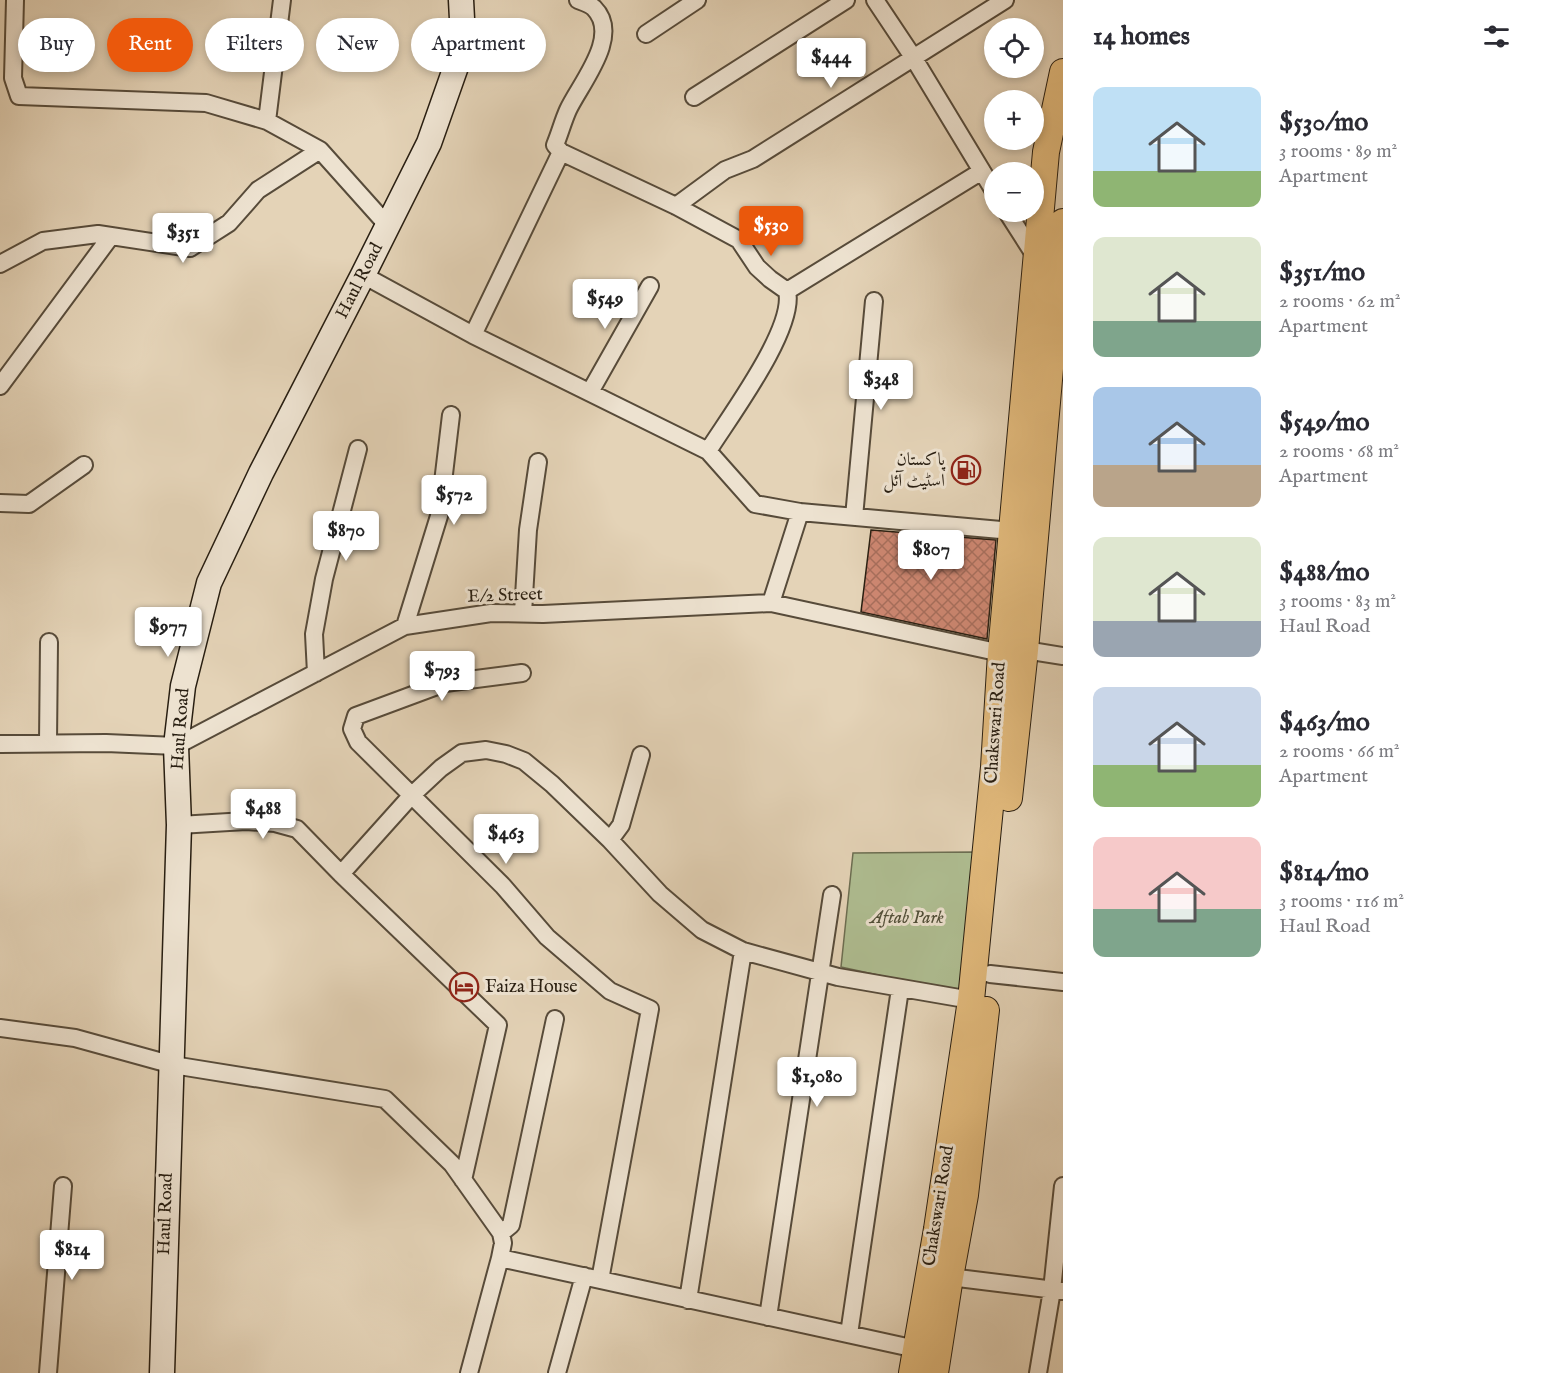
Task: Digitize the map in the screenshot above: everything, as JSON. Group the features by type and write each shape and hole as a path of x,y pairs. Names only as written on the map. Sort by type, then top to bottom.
{"main road":[{"name":"Haul Road","path":"162,1373 179,825 176,746 183,686 209,584 261,473 429,143 459,58 461,0"},
{"name":"Chakswari Road","path":"935,1373 965,1195 990,974 1013,651 1012,531 1046,152 1063,72"},
{"name":"Chakswari Road","path":"914,1361 937,1229 971,1000 994,767 1055,402 1063,222"}],"street":[{"path":"15,0 13,78 19,96 206,103 267,121 320,150 388,226"},
{"path":"267,121 282,0"},
{"path":"578,0 593,7 601,18 604,31 601,50 568,110 555,145 561,152 676,206 739,240 757,267 787,291 789,301 785,320 774,346 708,451"},
{"path":"646,33 697,0"},
{"path":"694,97 846,0"},
{"path":"875,0 913,57 984,174"},
{"path":"676,206 725,170 753,159 1005,0"},
{"path":"0,264 43,241 98,234 190,248 229,223 258,190 320,150"},
{"path":"473,335 561,152"},
{"path":"787,291 982,171"},
{"path":"1014,222 1038,260"},
{"path":"0,386 111,236"},
{"path":"363,275 473,335 708,451 754,504 800,512 1012,531"},
{"path":"590,392 650,286"},
{"path":"854,517 874,301"},
{"path":"405,626 439,516 451,415"},
{"path":"316,673 314,634 324,579 358,449"},
{"path":"523,613 528,530 538,462"},
{"path":"0,503 29,504 84,465"},
{"path":"771,603 800,512"},
{"name":"E/2 Street","path":"0,744 48,742 176,746 405,626 491,613 543,614 771,603 1013,651 1063,656"},
{"path":"48,742 49,642"},
{"path":"522,673 445,682 356,716 352,729 358,742 503,886 547,937 610,991 650,1009 592,1278 557,1373"},
{"path":"341,874 411,796 441,768 462,753 486,750 506,754 524,762 552,784 610,840 660,894 702,930 743,951 821,973 971,1000"},
{"path":"610,840 621,825 641,755"},
{"path":"179,825 246,821 275,823 297,829 498,1025 463,1180"},
{"path":"768,1317 832,895"},
{"path":"688,1300 743,951"},
{"path":"990,974 1063,982"},
{"path":"849,1334 900,989"},
{"path":"501,1233 511,1225 555,1019"},
{"path":"0,1028 75,1038 171,1065 385,1100 452,1164 501,1233 503,1243 500,1258 469,1373"},
{"path":"48,1373 63,1186"},
{"path":"1038,1373 1057,1291 1063,1186"},
{"path":"500,1258 849,1334 914,1361"},
{"path":"950,1276 1057,1291"}],"green space":[{"name":"Aftab Park","path":"974,852 961,993 841,967 853,853"}],"building":[{"path":"871,530 996,540 987,639 861,612"}],"place":[{"name":"پاکستان اسٹیٹ آئل","path":"966,470"},
{"name":"Faiza House","path":"464,987"}]}
